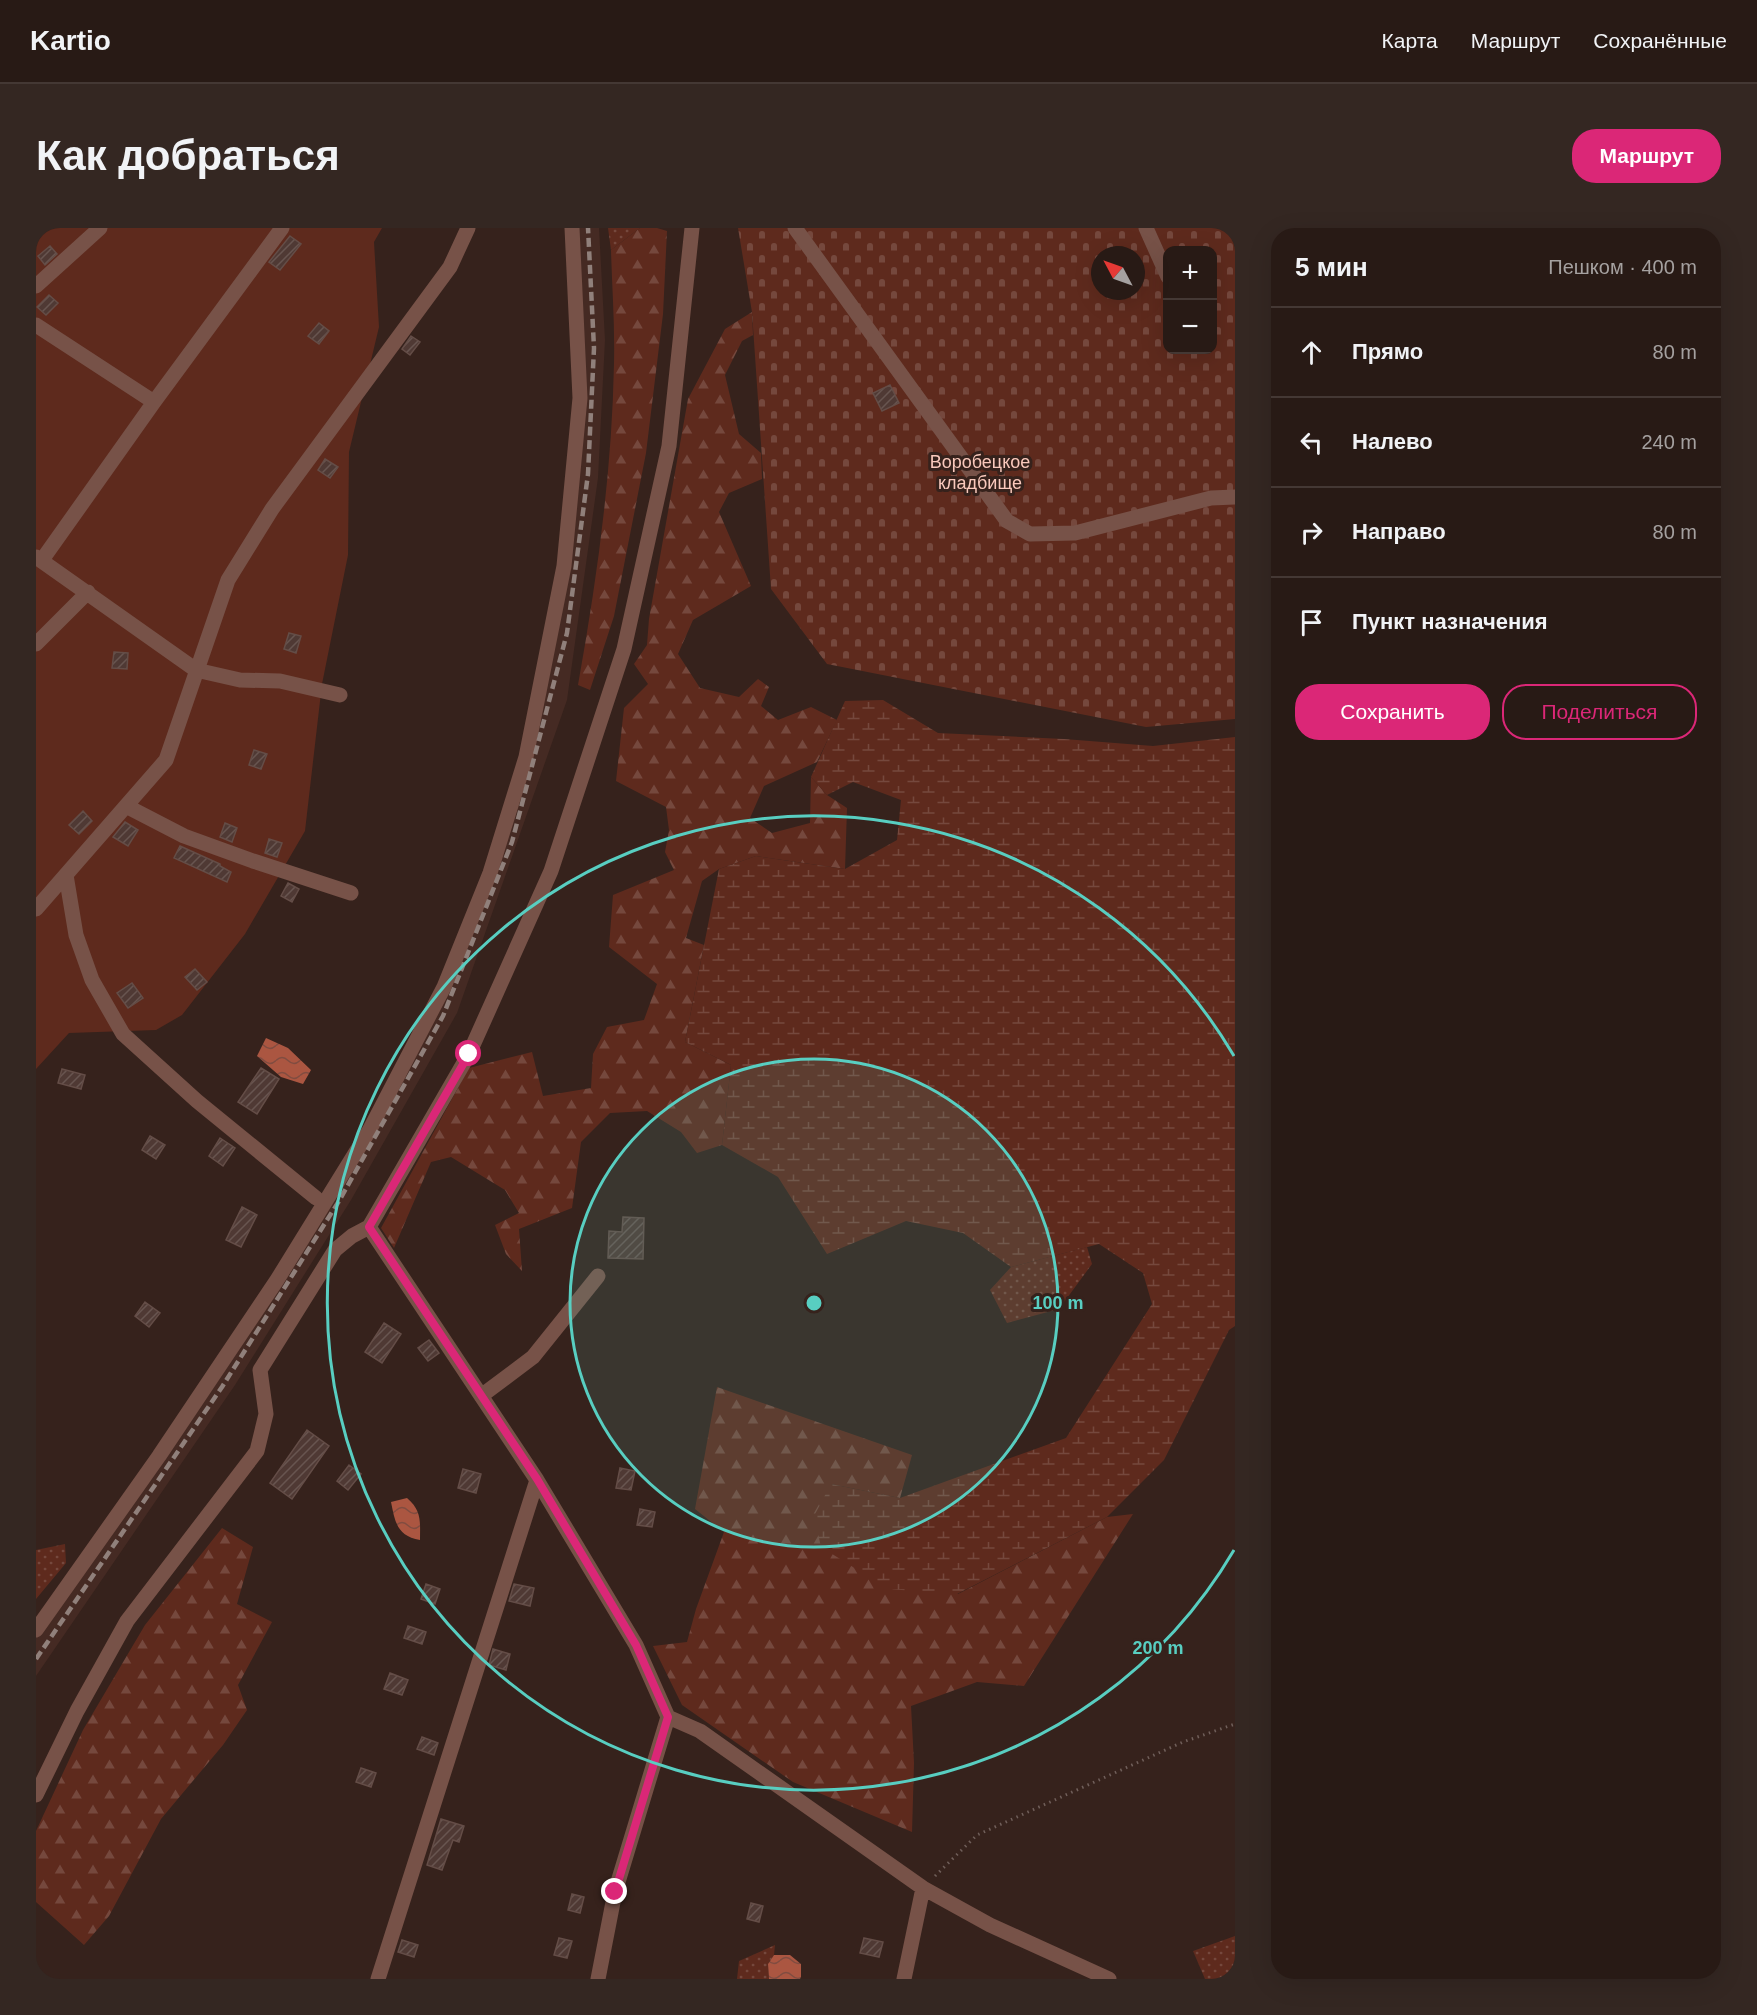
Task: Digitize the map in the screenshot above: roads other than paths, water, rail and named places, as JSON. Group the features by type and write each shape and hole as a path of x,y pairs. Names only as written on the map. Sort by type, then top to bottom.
{"street":[{"path":"36,286 100,228"},
{"path":"282,228 39,558 196,670 240,680 280,681 340,695"},
{"path":"36,909 166,760 228,580 272,509 450,267 468,228"},
{"path":"36,1630 159,1456 257,1310 369,1131 444,987 490,873 526,757 564,566 580,398 572,228"},
{"path":"36,1795 77,1711 127,1621 257,1451 266,1414 260,1370 335,1250 352,1236 369,1227 469,1054 551,871 624,649 669,446 692,228"},
{"path":"795,228 1007,521 1030,534 1075,533 1211,498 1235,497"},
{"path":"1146,228 1163,268"},
{"path":"36,325 154,402"},
{"path":"36,644 88,592"},
{"path":"126,806 184,836 351,893"},
{"path":"66,875 76,935 92,980 123,1034 197,1101 316,1198"},
{"path":"369,1227 537,1479 636,1645 668,1717 615,1892 598,1979"},
{"path":"481,1396 533,1357 598,1276"},
{"path":"378,1979 537,1479"},
{"path":"668,1717 700,1731 923,1888 990,1925 1108,1979"},
{"path":"904,1979 923,1888"}],"water":[{"path":"266,1038 288,1048 311,1070 303,1084 281,1077 257,1056"},
{"path":"407,1498 418,1512 420,1540 406,1535 398,1527 394,1516 391,1502"},
{"path":"774,1955 790,1955 801,1964 800,1979 769,1979 768,1964"}],"railway":[{"path":"36,1659 222,1387 339,1201 443,1016 512,842 567,633 588,474 594,348 588,228"}],"park label":[{"name":"Воробецкое кладбище","path":"980,472"}]}
